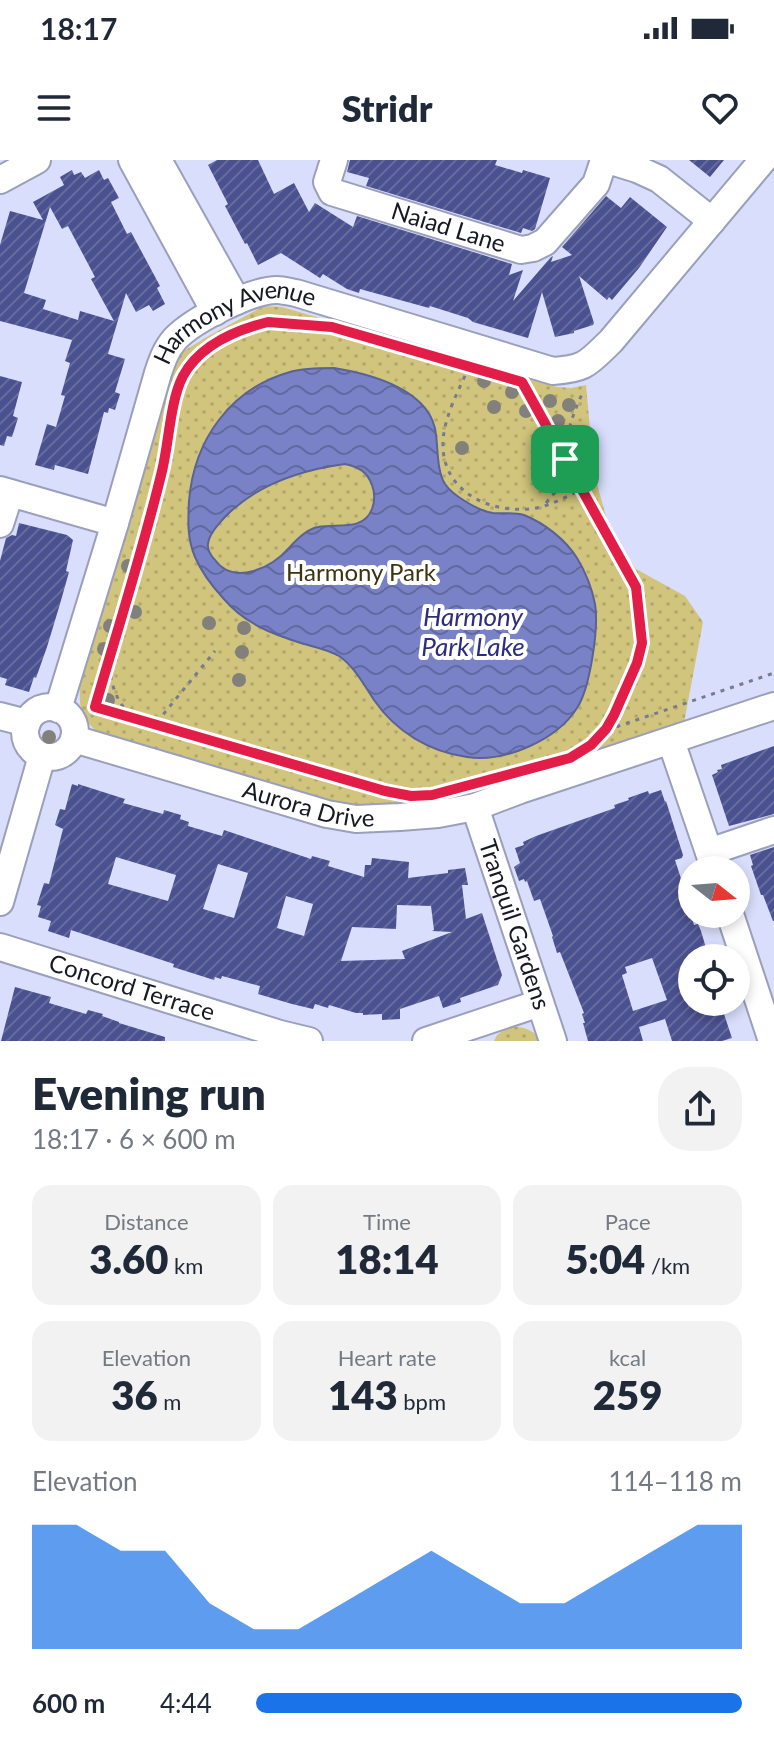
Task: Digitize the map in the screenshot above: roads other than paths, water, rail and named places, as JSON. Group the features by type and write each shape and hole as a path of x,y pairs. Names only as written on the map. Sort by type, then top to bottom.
{"street":[{"path":"0,180 37,160"},
{"path":"132,160 226,307"},
{"path":"158,160 226,307"},
{"name":"Naiad Lane","path":"334,160 327,182 332,192 521,250 545,242 596,184 606,160"},
{"path":"606,160 659,179 712,221"},
{"name":"Harmony Avenue","path":"58,709 165,353 186,330 226,307 261,292 279,290 553,371 571,370 586,365 611,341 763,160"},
{"path":"0,524 5,491 115,523"},
{"name":"Aurora Drive","path":"74,739 327,814 356,819 400,817 475,807 774,706"},
{"path":"58,709 72,721 74,739 62,755 42,756 27,743 27,723 39,710 58,709"},
{"path":"0,716 27,723"},
{"path":"671,741 710,856"},
{"path":"0,902 42,756"},
{"name":"Tranquil Gardens","path":"475,807 553,1041"},
{"path":"722,856 774,830"},
{"path":"735,928 772,1041"},
{"name":"Concord Terrace","path":"0,947 309,1041"},
{"path":"426,1041 467,1035 540,1003"}],"water":[{"name":"Harmony Park Lake","path":"334,368 381,380 412,396 424,406 432,419 440,473 449,489 481,509 493,513 520,514 539,522 560,538 580,563 595,604 596,628 589,673 577,708 568,720 543,739 513,753 482,758 453,754 427,745 393,722 339,656 281,636 250,621 231,607 200,568 189,536 189,501 198,458 219,420 233,404 269,380 306,369","holes":["345,464 365,473 374,491 372,509 362,521 310,530 273,562 253,571 232,572 212,557 208,546 212,533 250,496 280,480"]}],"park label":[{"name":"Harmony Park","path":"361,573"}]}
